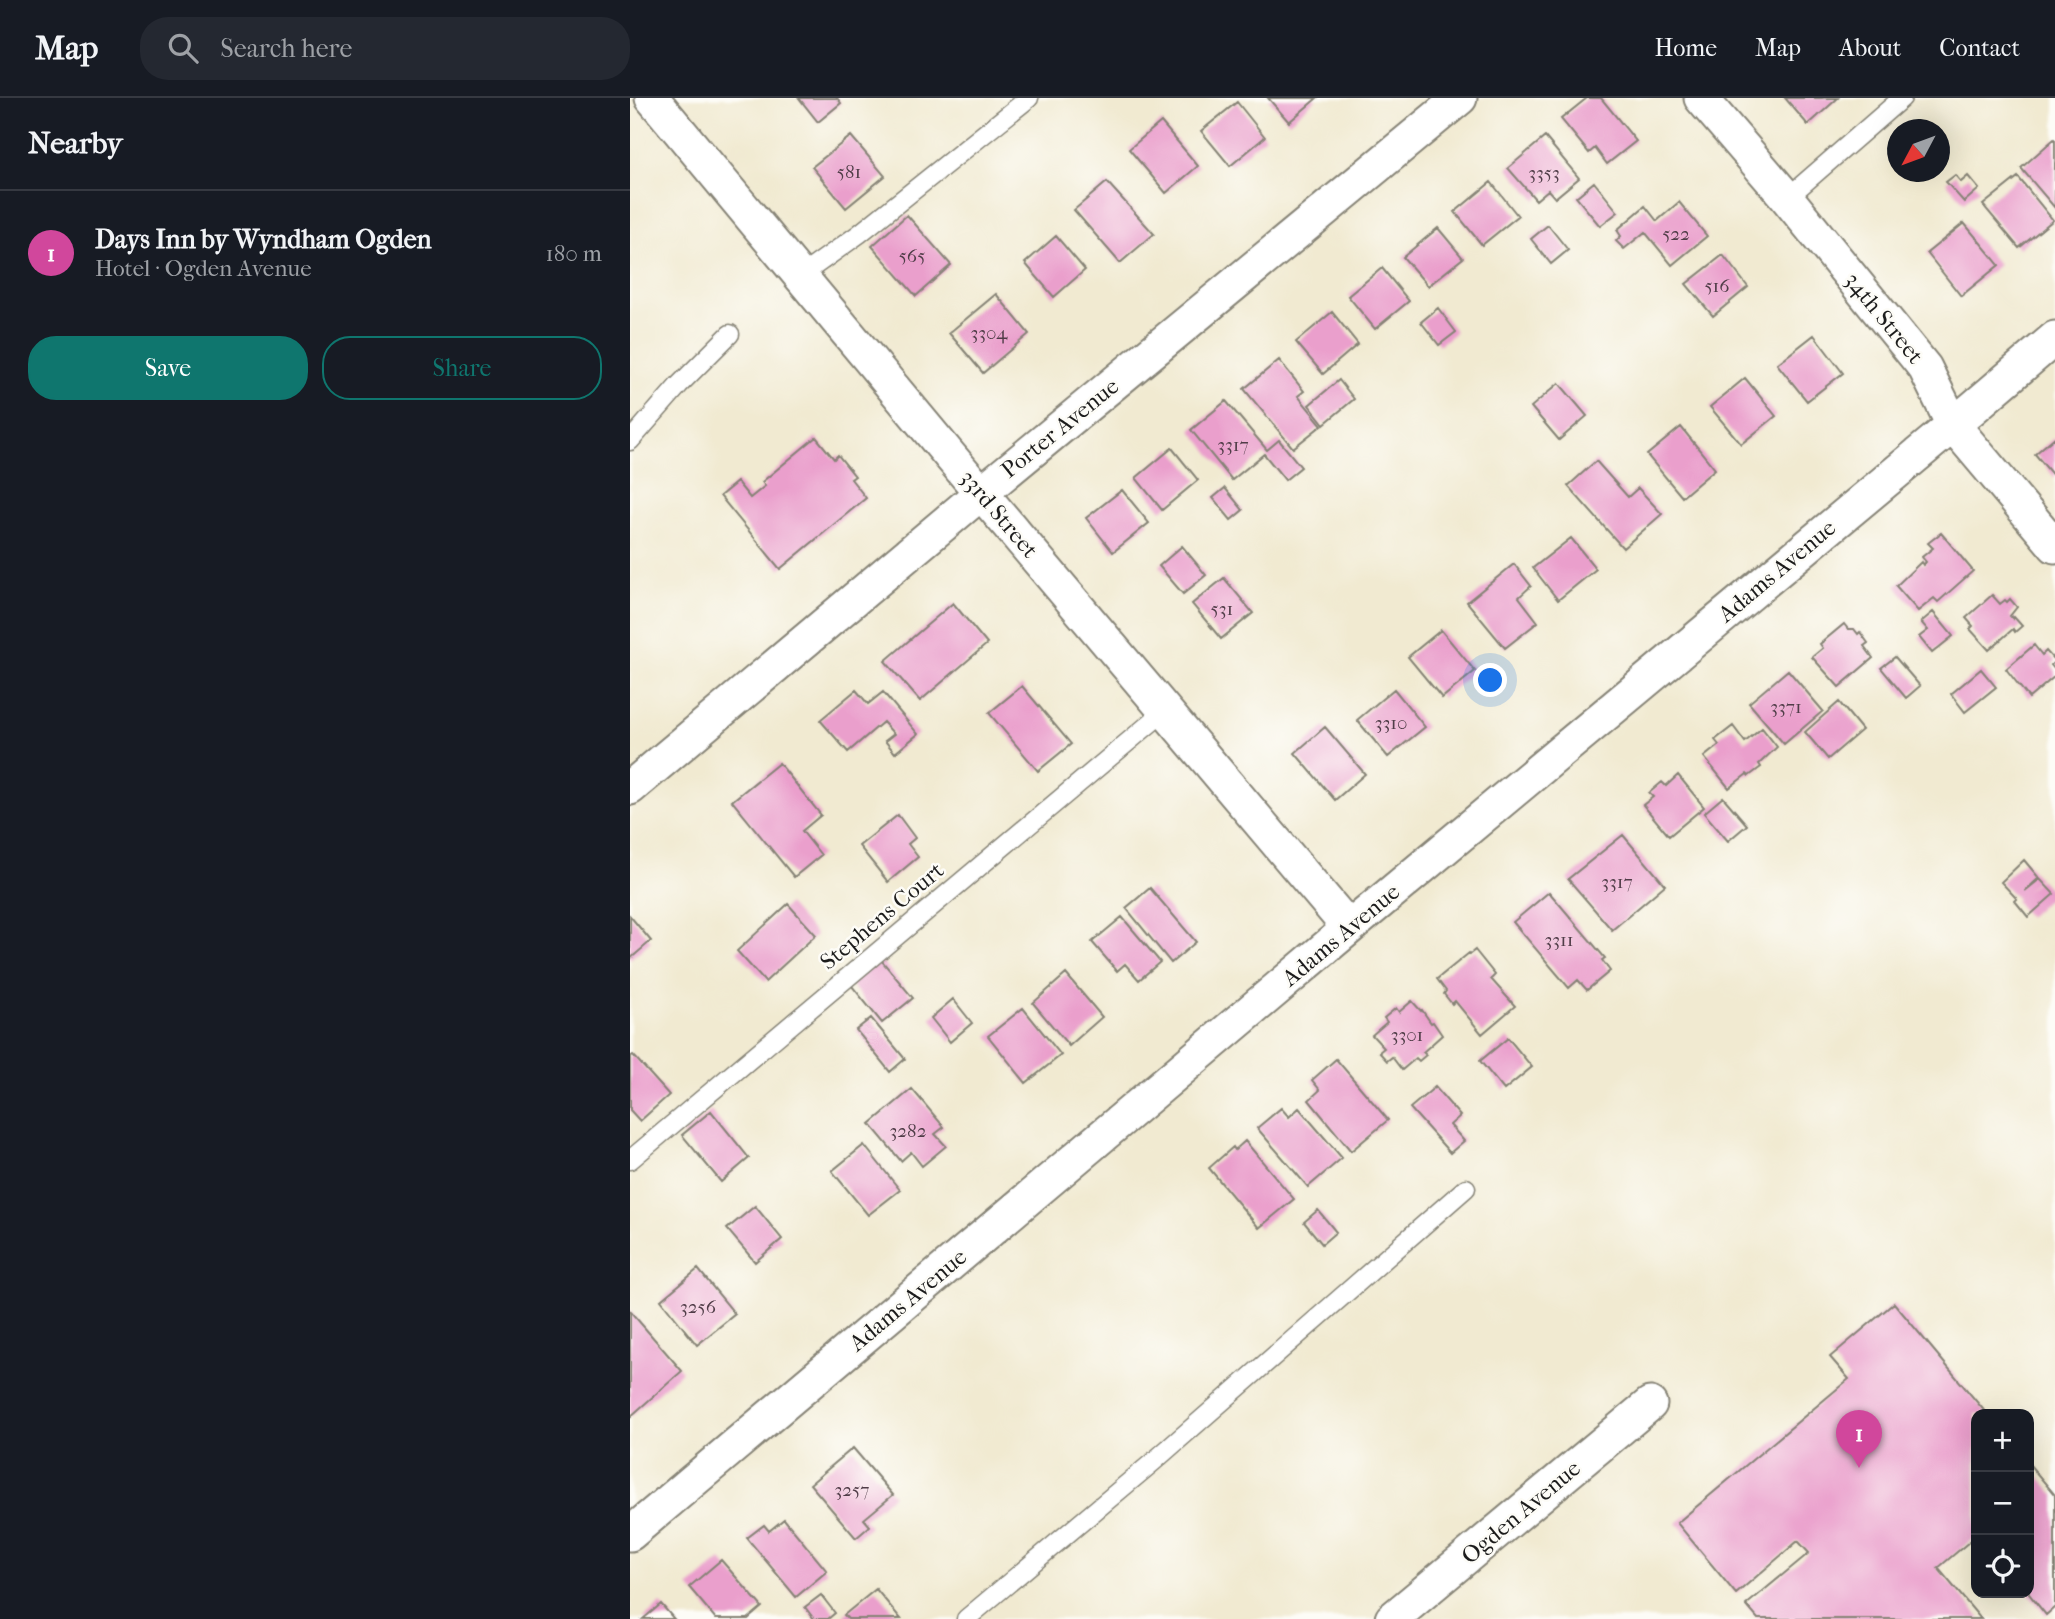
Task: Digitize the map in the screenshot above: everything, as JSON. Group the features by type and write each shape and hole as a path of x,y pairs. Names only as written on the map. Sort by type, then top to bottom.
{"street":[{"name":"33rd Street","path":"652,98 799,277 1349,928"},
{"name":"Porter Avenue","path":"630,788 981,493 1460,98"},
{"name":"34th Street","path":"1701,98 1787,198 1925,368 1954,425 2055,546"},
{"name":"Adams Avenue","path":"630,1535 1349,928 2055,338"},
{"name":"Ogden Avenue","path":"1392,1619 1650,1404"}],"lane":[{"path":"799,277 859,234 1029,98"},
{"path":"1787,198 1902,98"},
{"path":"630,441 679,385 730,334"},
{"name":"Stephens Court","path":"630,1160 1166,710"},
{"path":"966,1619 1153,1462 1466,1188"}],"building":[{"path":"799,98 837,98 841,103 818,122"},
{"path":"1268,98 1317,98 1289,122"},
{"path":"1587,98 1601,98 1636,141 1607,164 1595,148 1589,153 1561,119"},
{"path":"1785,98 1838,98 1808,125"},
{"path":"1237,102 1265,137 1230,166 1201,131"},
{"path":"1161,122 1198,166 1166,193 1129,149"},
{"path":"851,136 885,176 846,208 812,167"},
{"path":"1545,137 1579,178 1555,198 1548,190 1536,200 1508,168"},
{"path":"2055,140 2055,208 2021,168"},
{"path":"1955,175 1961,182 1968,176 1979,189 1964,202 1946,182 1950,182"},
{"path":"2018,177 2053,220 2019,248 1983,205"},
{"path":"1107,182 1154,234 1120,263 1074,210"},
{"path":"1491,182 1518,216 1482,245 1455,212"},
{"path":"1594,182 1618,212 1600,226 1576,197"},
{"path":"1679,202 1707,236 1672,265 1645,232 1624,249 1616,241 1621,236 1617,230 1645,206 1657,221"},
{"path":"907,215 951,265 916,296 872,246"},
{"path":"1964,223 1999,265 1961,296 1927,253"},
{"path":"1548,225 1568,250 1551,264 1531,239"},
{"path":"1438,228 1463,258 1428,286 1403,257"},
{"path":"1056,236 1085,270 1054,297 1025,263"},
{"path":"1723,255 1748,287 1713,316 1686,284"},
{"path":"1382,268 1409,301 1375,329 1348,296"},
{"path":"996,294 1029,334 983,373 949,333"},
{"path":"1438,308 1456,332 1439,345 1421,322"},
{"path":"1332,312 1358,344 1323,374 1296,342"},
{"path":"1814,335 1843,373 1807,401 1777,364"},
{"path":"1279,360 1304,391 1298,396 1322,425 1293,448 1244,389"},
{"path":"1745,378 1776,416 1741,444 1710,407"},
{"path":"1339,380 1354,399 1324,424 1309,405"},
{"path":"1559,383 1587,416 1559,440 1531,407"},
{"path":"1226,401 1267,450 1279,440 1301,467 1285,480 1264,454 1232,480 1191,430"},
{"path":"1681,427 1715,469 1682,497 1647,455"},
{"path":"816,437 834,459 838,455 855,476 851,479 866,498 780,569 720,496 737,482 750,498 765,486 762,482"},
{"path":"2055,437 2055,478 2035,454"},
{"path":"1172,448 1198,480 1162,510 1136,478"},
{"path":"1596,461 1628,497 1638,488 1662,514 1623,548 1568,486"},
{"path":"1225,488 1243,510 1231,520 1213,498"},
{"path":"1122,490 1149,523 1113,552 1086,518"},
{"path":"1941,533 1973,571 1938,602 1934,598 1918,611 1896,586 1921,562 1923,565 1926,562 1922,557 1933,548 1928,543"},
{"path":"1571,538 1596,569 1558,600 1533,568"},
{"path":"1182,546 1206,575 1183,594 1159,566"},
{"path":"1514,564 1531,586 1519,597 1538,622 1505,648 1467,602"},
{"path":"1224,578 1253,613 1221,639 1192,604"},
{"path":"1992,595 2000,604 2010,599 2017,607 2010,616 2022,626 2015,632 2013,629 1989,650 1970,629 1973,626 1966,618"},
{"path":"953,603 987,644 920,701 885,661"},
{"path":"1933,612 1953,636 1932,653 1919,637 1928,630 1921,622"},
{"path":"1844,624 1858,634 1860,632 1868,643 1864,646 1873,658 1839,687 1812,657 1823,648 1820,644"},
{"path":"1441,630 1475,671 1442,698 1408,657"},
{"path":"2034,645 2042,655 2046,651 2055,661 2051,665 2055,676 2029,698 2006,669"},
{"path":"1895,657 1920,686 1906,698 1881,668"},
{"path":"1981,669 1996,687 1965,712 1951,694"},
{"path":"1788,670 1823,711 1784,744 1749,703"},
{"path":"1022,686 1071,744 1038,771 989,713"},
{"path":"1394,689 1425,727 1388,757 1357,720"},
{"path":"856,690 868,704 883,692 918,734 895,753 885,741 894,734 883,722 848,752 820,720"},
{"path":"1839,702 1862,730 1828,759 1805,732"},
{"path":"1733,726 1745,742 1762,728 1777,747 1759,764 1761,767 1729,788 1704,757 1719,745 1715,740"},
{"path":"1325,727 1365,774 1335,800 1295,753"},
{"path":"779,763 821,815 802,831 821,855 794,877 732,801"},
{"path":"1678,775 1704,807 1669,836 1643,805 1653,797 1649,793 1662,782 1666,786"},
{"path":"1723,797 1747,825 1728,841 1704,813"},
{"path":"898,815 915,838 908,844 918,857 888,882 859,846"},
{"path":"1623,835 1665,885 1612,930 1568,879"},
{"path":"2024,860 2039,878 2025,891 2040,879 2054,894 2028,917 2015,901 2017,899 2001,882"},
{"path":"1150,888 1196,942 1171,963 1126,908"},
{"path":"1549,892 1605,958 1602,960 1610,971 1587,990 1578,980 1569,988 1513,922"},
{"path":"788,904 816,935 765,982 737,951"},
{"path":"630,916 651,941 630,959"},
{"path":"1122,917 1160,962 1139,980 1125,964 1117,971 1092,942"},
{"path":"1475,950 1495,975 1491,979 1515,1006 1482,1034 1455,1001 1452,1004 1437,979"},
{"path":"877,955 913,998 882,1023 847,980"},
{"path":"1066,974 1102,1017 1069,1046 1033,1003"},
{"path":"953,999 972,1023 950,1042 931,1018"},
{"path":"1412,1001 1442,1035 1423,1052 1426,1055 1419,1061 1416,1058 1402,1070 1392,1057 1387,1061 1379,1052 1384,1048 1372,1035 1387,1022 1384,1018 1396,1008 1399,1012"},
{"path":"1023,1008 1061,1055 1026,1083 988,1036"},
{"path":"871,1018 905,1059 890,1072 856,1030"},
{"path":"1508,1038 1532,1067 1504,1090 1480,1061"},
{"path":"633,1055 669,1095 640,1121 630,1110 630,1057"},
{"path":"1336,1059 1388,1120 1351,1151 1309,1100 1320,1090 1312,1080"},
{"path":"1435,1087 1460,1116 1450,1125 1464,1141 1450,1153 1410,1108"},
{"path":"912,1089 944,1127 935,1134 946,1146 922,1166 911,1152 901,1161 870,1124"},
{"path":"1281,1108 1289,1117 1299,1108 1342,1158 1308,1187 1257,1128"},
{"path":"711,1111 749,1158 721,1182 682,1135"},
{"path":"1245,1141 1294,1199 1259,1228 1209,1168 1233,1147 1235,1150"},
{"path":"864,1145 900,1190 868,1215 832,1171"},
{"path":"755,1206 782,1239 755,1262 727,1229"},
{"path":"1318,1210 1336,1232 1322,1244 1304,1222"},
{"path":"698,1269 735,1314 697,1345 661,1300"},
{"path":"1894,1303 1983,1409 1971,1409 1971,1540 1938,1568 1981,1619 1758,1619 1746,1605 1809,1553 1798,1541 1736,1594 1677,1523 1849,1379 1830,1357"},
{"path":"630,1311 682,1371 630,1417"},
{"path":"853,1448 893,1495 864,1519 870,1526 856,1538 810,1484"},
{"path":"2034,1470 2055,1495 2055,1607 2046,1615 2032,1598"},
{"path":"784,1519 827,1571 796,1597 747,1538 764,1525 769,1531"},
{"path":"721,1560 762,1607 748,1619 716,1619 689,1587"},
{"path":"876,1589 901,1619 848,1619 844,1615"},
{"path":"821,1595 835,1613 828,1619 814,1619 805,1607"},
{"path":"661,1604 674,1619 643,1619"}],"place":[{"name":"Days Inn by Wyndham Ogden","path":"1859,1468"}]}
